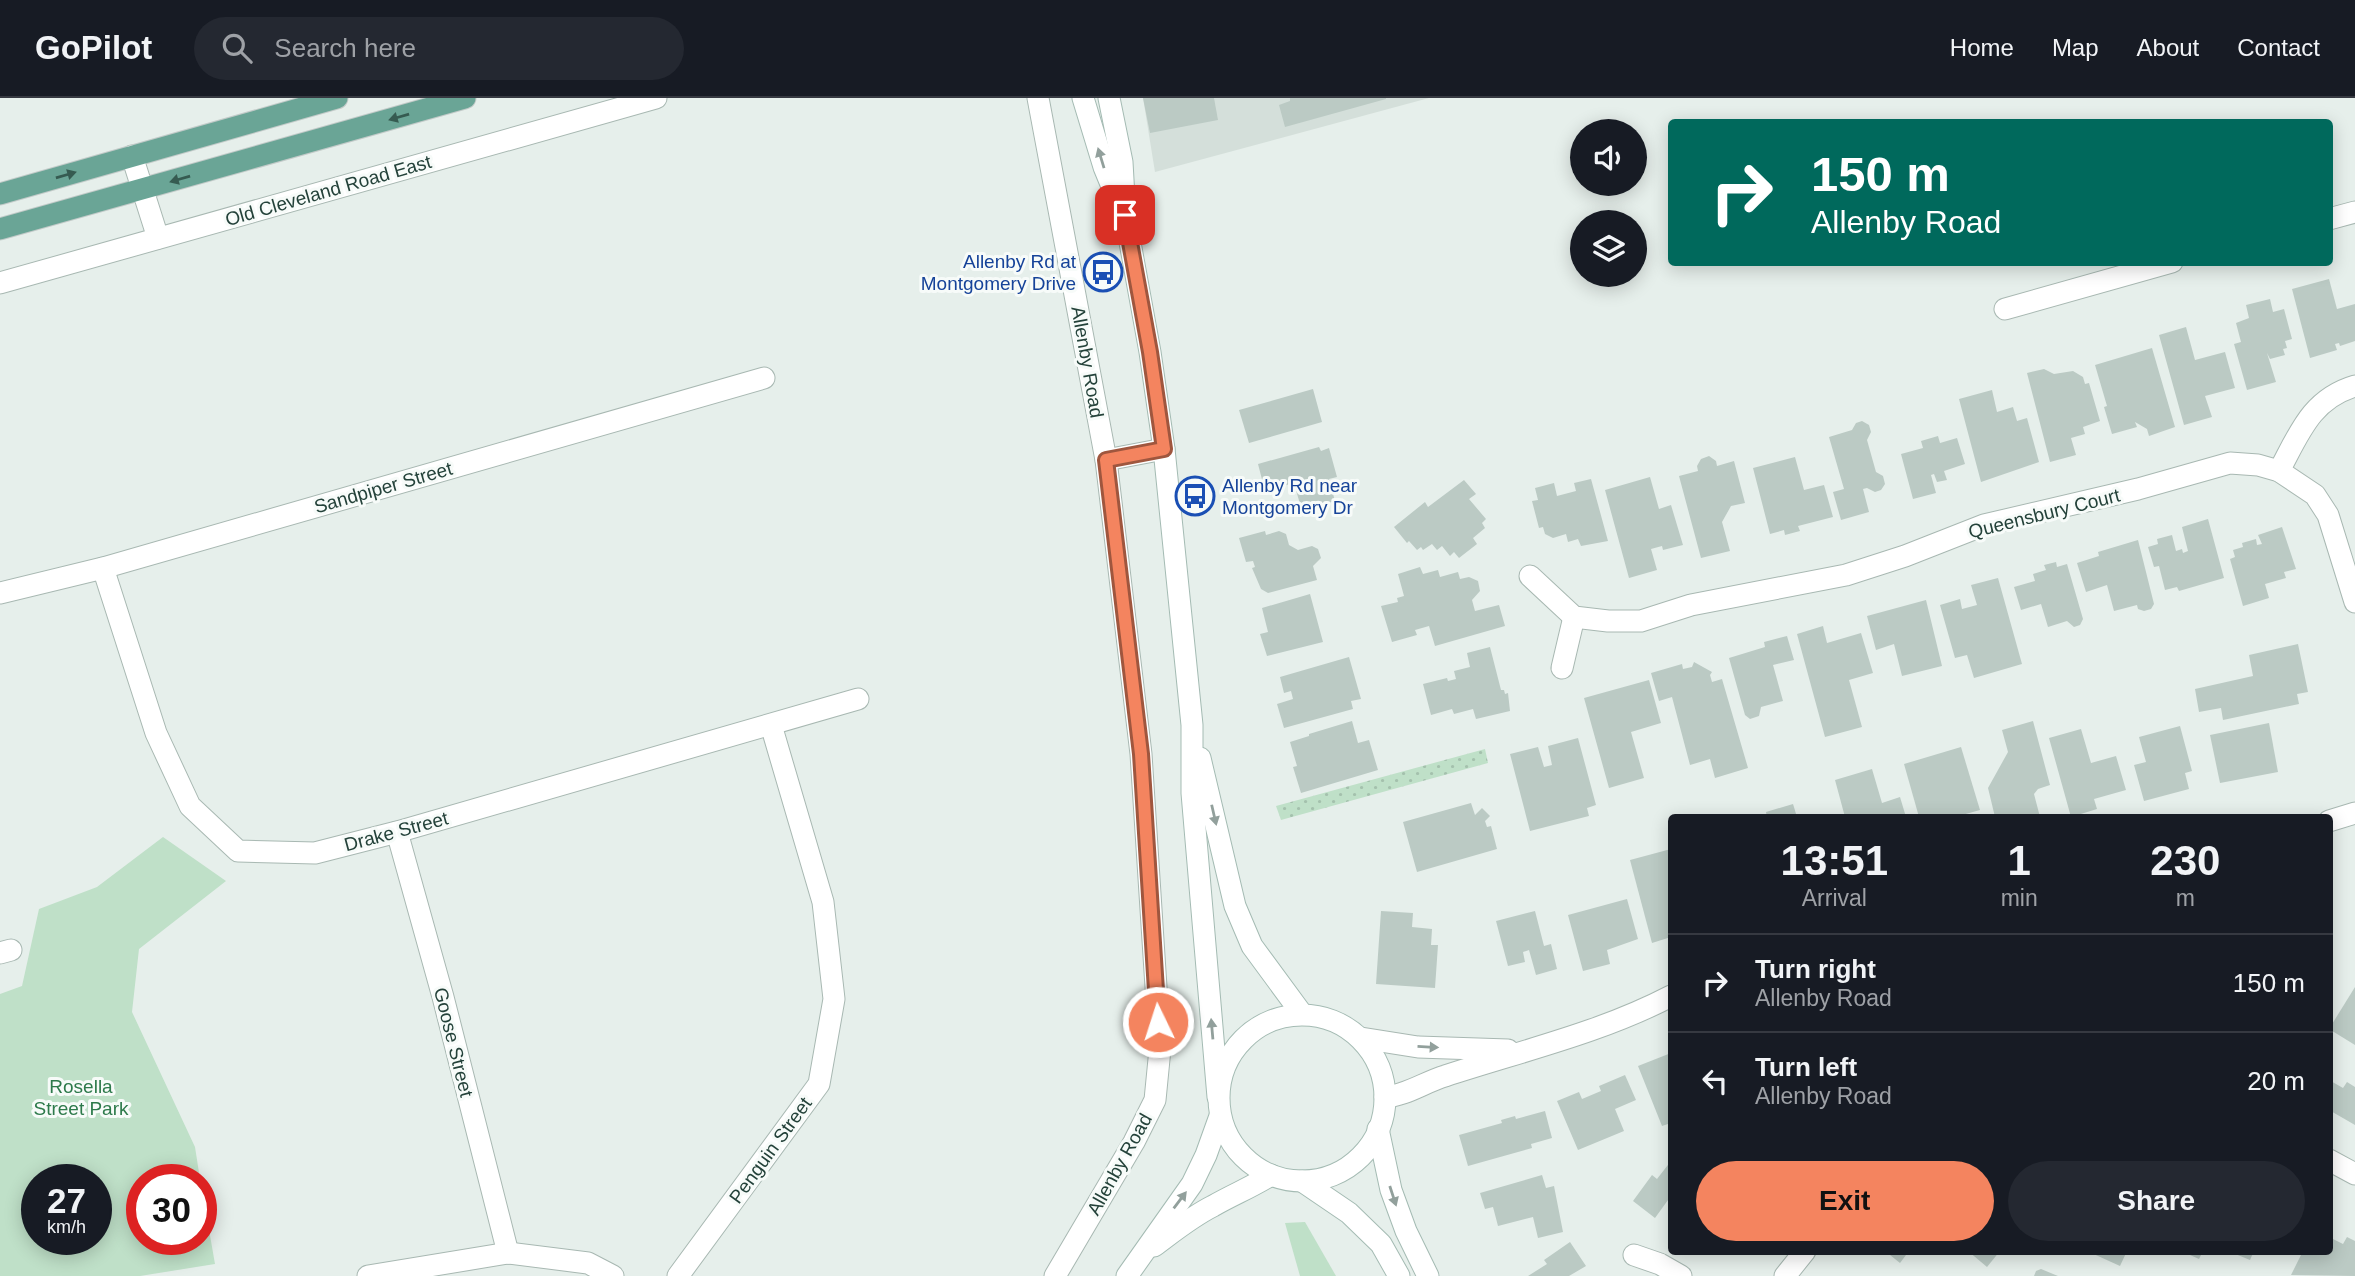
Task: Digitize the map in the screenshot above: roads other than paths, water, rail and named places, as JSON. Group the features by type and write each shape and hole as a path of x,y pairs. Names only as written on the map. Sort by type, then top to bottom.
{"main road":[{"path":"0,194 337,98"},
{"path":"0,229 465,98"}],"street":[{"name":"Old Cleveland Road East","path":"0,283 656,98"},
{"name":"Allenby Road","path":"1038,98 1106,460 1141,754 1160,1049 1154,1100 1134,1142 1055,1276"},
{"path":"1083,98 1104,167 1125,215"},
{"path":"1109,98 1122,162 1125,215 1150,352 1164,449 1192,725 1192,793 1219,1106 1230,1141 1247,1161 1270,1175 1302,1181 1326,1177 1348,1167 1366,1150 1384,1113 1385,1097 1382,1075 1374,1055 1360,1038 1343,1025 1324,1017 1302,1014 1276,1018 1253,1030 1235,1048 1222,1072 1219,1106 1206,1155 1192,1184 1127,1276"},
{"path":"132,156 158,239"},
{"path":"2333,218 2355,212"},
{"path":"2005,309 2158,266"},
{"name":"Sandpiper Street","path":"0,593 103,568 764,378"},
{"path":"2279,471 2308,416 2325,401 2344,389 2355,386"},
{"path":"1106,460 1164,449"},
{"name":"Queensbury Court","path":"1574,617 1641,621 1691,605 1846,575 1905,556 1984,525 2138,489 2230,463 2258,465 2279,471 2315,495 2328,515 2355,602"},
{"name":"Drake Street","path":"103,568 156,733 190,806 238,851 314,853 397,832 858,698"},
{"path":"1530,576 1574,617 1562,667"},
{"name":"Penguin Street","path":"678,1276 819,1084 834,999 822,902 771,725"},
{"path":"1192,725 1235,906 1252,946 1302,1014"},
{"path":"2333,820 2355,813"},
{"name":"Goose Street","path":"397,832 443,997 508,1252"},
{"path":"1385,1097 1399,1096 1418,1085 1637,1014 1668,998"},
{"path":"1360,1038 1418,1047 1525,1051"},
{"path":"1378,1129 1391,1190 1406,1231 1428,1276"},
{"path":"2333,1162 2355,1174"},
{"path":"1142,1256 1182,1224 1270,1175"},
{"path":"1302,1181 1349,1213 1372,1235 1381,1244 1399,1276"},
{"path":"368,1276 508,1252 588,1263 613,1276"},
{"path":"1634,1255 1660,1264 1681,1276"},
{"path":"1784,1276 1802,1255"}],"place":[{"name":"Allenby Rd at Montgomery Drive","path":"1103,272"},
{"name":"Allenby Rd near Montgomery Dr","path":"1195,496"}],"park label":[{"name":"Rosella Street Park","path":"81,1097"}]}
